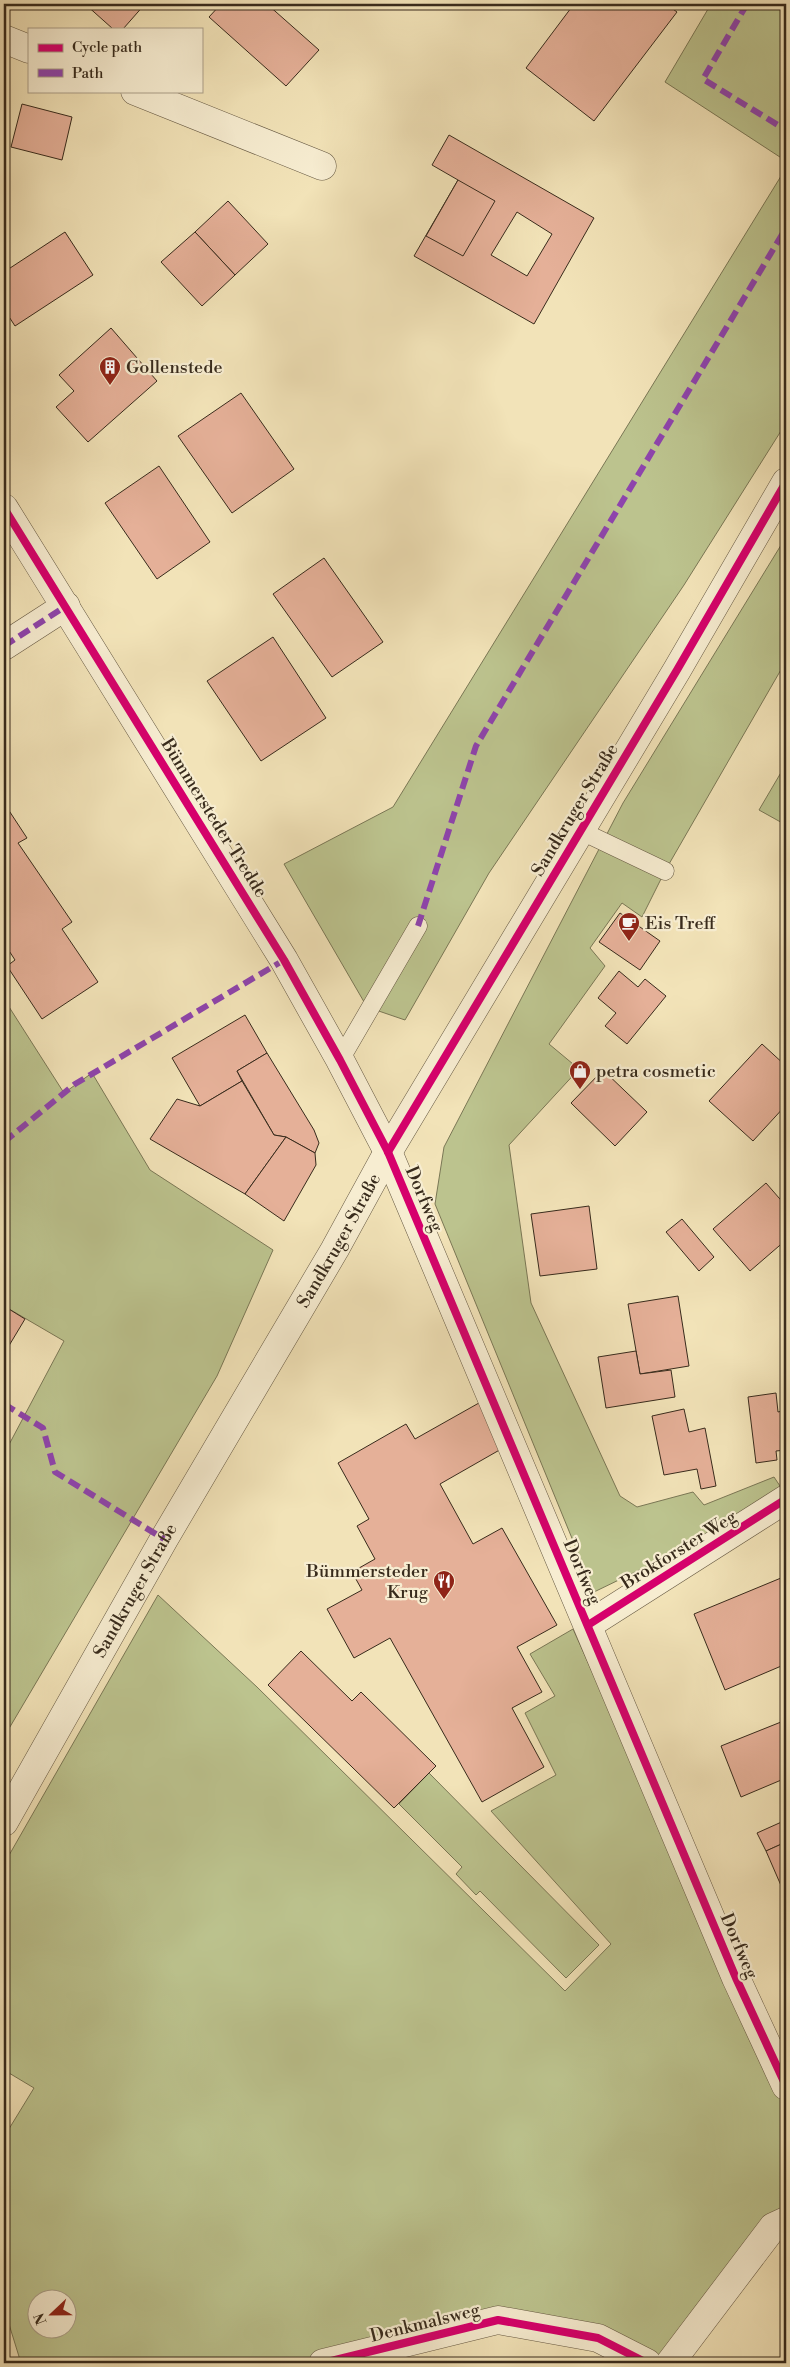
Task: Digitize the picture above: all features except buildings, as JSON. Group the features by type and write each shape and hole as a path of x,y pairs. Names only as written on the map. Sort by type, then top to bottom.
{"street":[{"path":"4,39 28,49"},
{"path":"137,92 322,166"},
{"name":"Sandkruger Straße","path":"4,1822 159,1547 335,1249 388,1152 579,830 677,670 786,482"},
{"name":"Bümmersteder Tredde","path":"4,508 284,960 340,1060 388,1152"},
{"path":"4,646 66,606"},
{"name":"Dorfweg","path":"388,1152 736,1978 786,2086"},
{"name":"Brokforster Weg","path":"588,1625 786,1499"},
{"path":"670,2363 773,2228 786,2222"},
{"name":"Denkmalsweg","path":"323,2363 498,2320 598,2338 621,2357 646,2363"}],"lane":[{"path":"579,830 665,871"},
{"path":"340,1060 418,926"}],"green space":[{"path":"711,4 786,4 786,161 665,82"},
{"path":"786,168 786,423 684,585 489,873 405,1020 367,1007 284,864 393,807"},
{"path":"786,537 786,661 665,871 642,917 622,903 590,948 605,966 549,1044 579,1069 509,1145 531,1303 620,1496 637,1507 693,1492 704,1505 774,1477 786,1495 786,1499 594,1592 435,1204 444,1147 623,803"},
{"path":"786,764 786,825 759,810"},
{"path":"4,999 64,1093 92,1073 150,1170 273,1250 217,1376 4,1737 4,1454 64,1341 4,1306"},
{"path":"158,1595 257,1687 565,1991 611,1944 491,1811 556,1775 525,1713 555,1696 530,1654 573,1629 786,2104 786,2213 657,2358 498,2320 323,2363 21,2363 4,2308 4,2137 34,2088 4,2070 4,1864"},
{"path":"429,1773 599,1945 566,1978 480,1891 476,1895 456,1874 462,1867 399,1804"}],"marked path":[{"path":"747,4 703,79 786,130"},
{"path":"418,926 476,746 786,228"},
{"path":"4,646 66,606"},
{"path":"4,1142 75,1084 284,960"},
{"path":"4,1404 43,1428 55,1472 164,1539"}],"cycle path":[{"path":"388,1152 677,670 786,482"},
{"path":"4,508 284,960 340,1060 388,1152 736,1978 786,2086"},
{"path":"588,1625 786,1499"},
{"path":"323,2363 498,2320 598,2338 647,2363"}],"place":[{"name":"Gollenstede","path":"110,386"},
{"name":"Eis Treff","path":"629,942"},
{"name":"petra cosmetic","path":"580,1090"},
{"name":"Bümmersteder Krug","path":"444,1600"}]}
